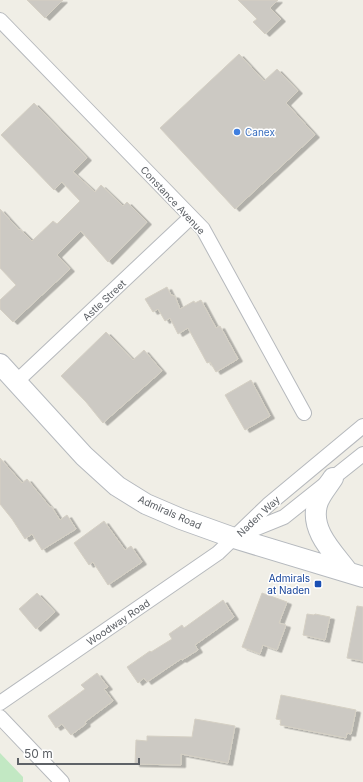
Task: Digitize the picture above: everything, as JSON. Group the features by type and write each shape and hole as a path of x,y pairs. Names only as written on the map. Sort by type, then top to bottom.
{"main road":[{"name":"Admirals Road","path":"0,364 84,456 117,486 146,504 181,519 234,538 356,574"},
{"path":"333,478 317,503 315,517 321,536 356,574"}],"street":[{"name":"Constance Avenue","path":"0,20 203,229 304,413"},
{"name":"Astle Street","path":"16,382 191,217"},
{"name":"Naden Way","path":"234,538 268,505 363,426"},
{"name":"Naden Way","path":"234,538 284,516 363,454"},
{"name":"Woodway Road","path":"0,703 218,553 234,538"},
{"path":"0,717 62,782"}],"green space":[{"path":"0,753 23,777 23,782 0,782"}],"building":[{"path":"27,0 63,0 45,18"},
{"path":"238,0 278,0 270,8 281,19 265,34 253,22 257,19"},
{"name":"Canex","path":"239,54 264,81 277,69 298,91 286,103 315,135 235,209 160,128"},
{"path":"34,103 87,158 73,172 95,192 101,185 123,206 127,202 147,222 108,262 81,231 57,255 70,269 13,322 0,309 0,300 16,285 0,268 0,209 19,230 20,229 32,241 53,221 57,224 80,201 62,182 54,190 1,135"},
{"path":"167,287 171,295 175,296 180,309 194,301 195,303 201,300 216,328 220,326 238,359 216,372 210,362 207,363 188,328 178,334 170,318 165,321 158,309 153,312 145,299"},
{"path":"106,332 133,360 144,350 162,371 103,423 86,402 61,376"},
{"path":"251,380 270,416 245,430 225,395"},
{"path":"0,458 22,483 27,479 50,507 51,506 60,520 67,515 76,529 42,550 32,534 25,539 0,504"},
{"path":"104,521 125,550 131,546 142,562 108,585 93,562 89,565 74,543"},
{"path":"37,593 55,612 36,629 19,609"},
{"path":"262,593 287,602 279,623 286,625 277,650 263,645 260,654 242,647"},
{"path":"223,600 234,617 195,645 198,650 182,660 181,659 147,682 144,678 138,683 127,667 150,651 151,652 172,639 169,634 182,625 184,628"},
{"path":"357,606 363,607 363,661 347,658"},
{"path":"307,614 330,617 325,640 303,635"},
{"path":"97,673 108,687 104,689 113,701 85,722 86,724 71,735 62,724 56,728 48,716 85,689 81,685"},
{"path":"281,695 356,710 351,734 347,733 346,738 280,725 281,720 276,719"},
{"path":"195,719 235,726 228,763 181,754 181,765 135,764 136,740 147,741 147,736 192,737"}],"place":[{"name":"Canex","path":"237,132"},
{"name":"Admirals at Naden","path":"318,584"}]}
